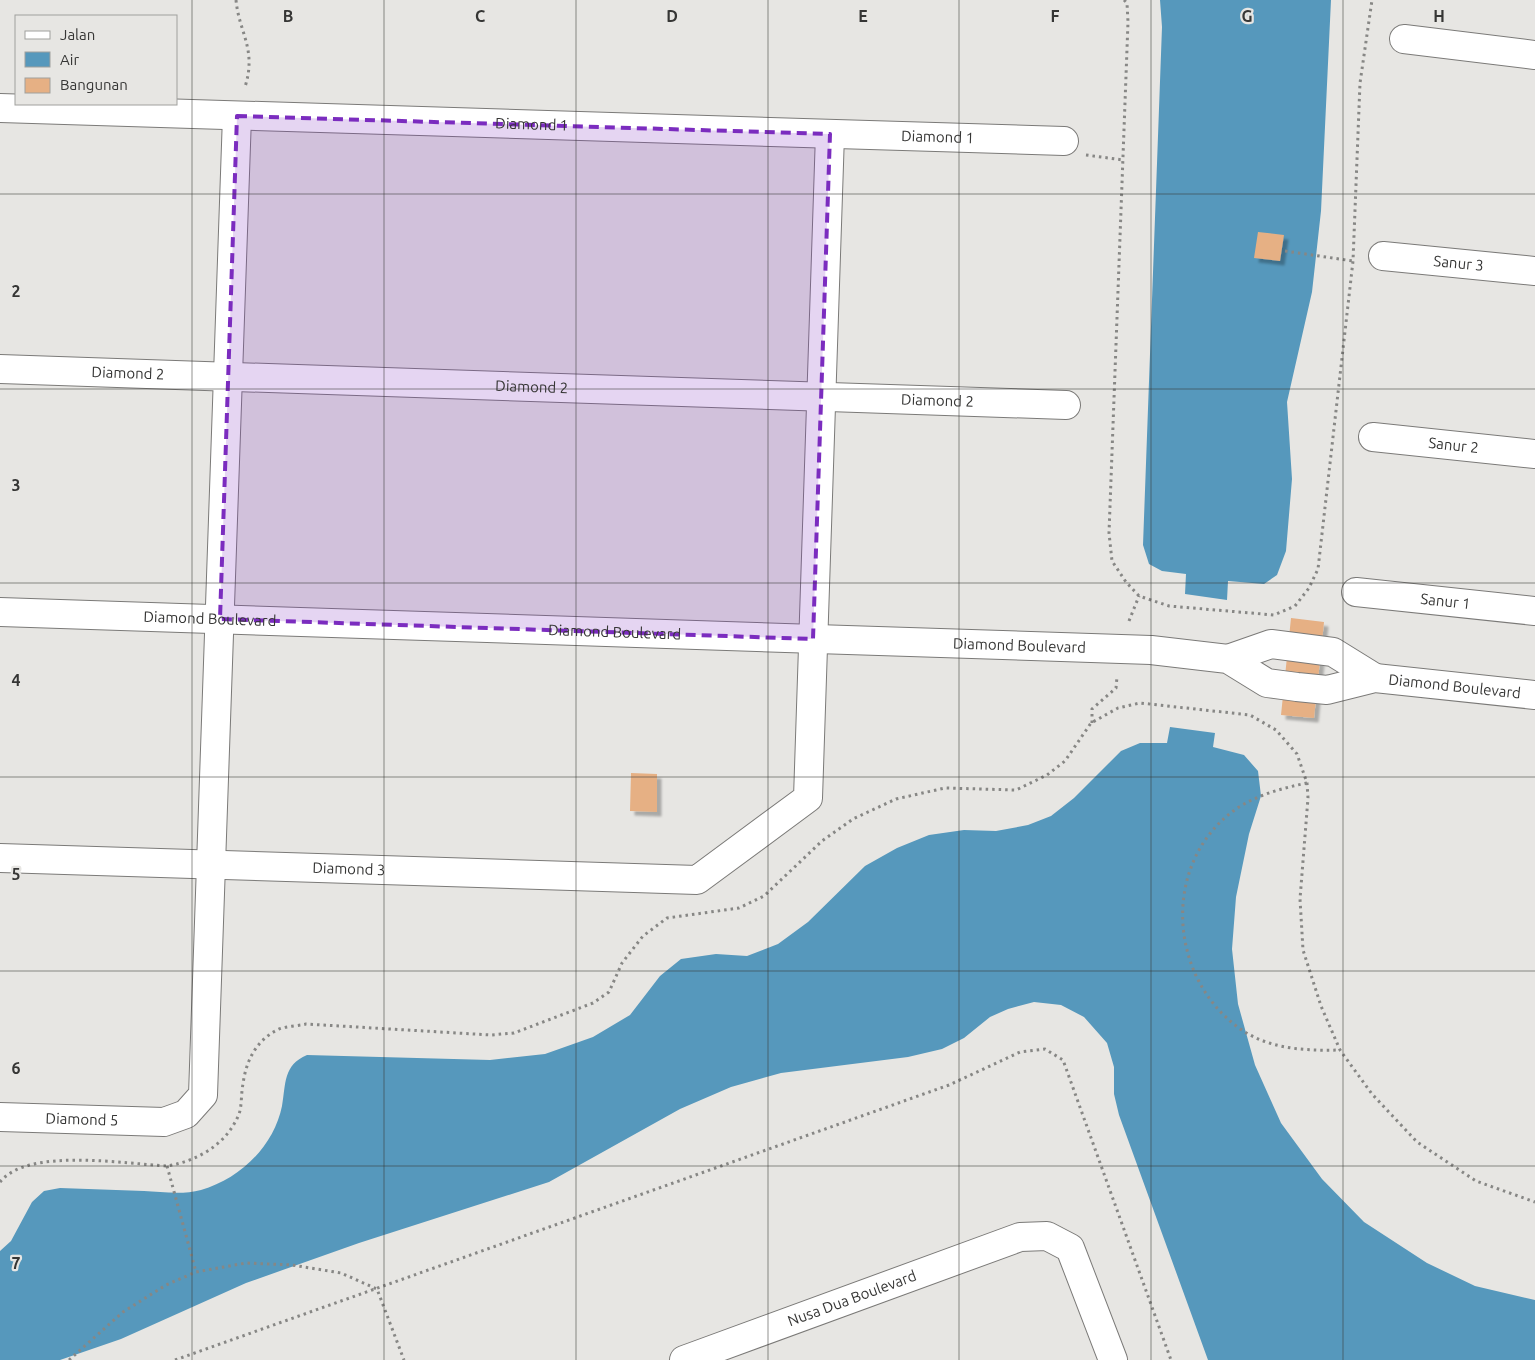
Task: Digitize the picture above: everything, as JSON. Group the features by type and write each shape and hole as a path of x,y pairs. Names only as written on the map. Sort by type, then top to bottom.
{"street":[{"path":"1404,39 1535,55"},
{"name":"Diamond 1","path":"0,108 1064,141"},
{"path":"211,864 237,116"},
{"path":"813,639 830,134"},
{"name":"Sanur 3","path":"1383,256 1535,271"},
{"name":"Diamond 2","path":"0,369 1066,405"},
{"name":"Sanur 2","path":"1373,437 1535,454"},
{"name":"Sanur 1","path":"1356,592 1535,611"},
{"name":"Diamond Boulevard","path":"0,612 1151,650 1228,659 1268,682 1328,690 1375,678 1535,695"},
{"name":"Diamond 3","path":"0,858 696,880 808,798 813,639"},
{"name":"Diamond Boulevard","path":"1228,659 1271,644 1333,652 1375,678"},
{"name":"Diamond 5","path":"0,1117 164,1122 186,1114 203,1095 211,864"},
{"name":"Nusa Dua Boulevard","path":"684,1360 1020,1237 1048,1236 1070,1248 1113,1360"}],"path":[{"path":"236,0 248,42 250,74 237,116"},
{"path":"1124,0 1127,3 1128,22 1109,533 1112,561 1126,582 1139,596 1169,606 1274,615 1295,606 1309,588 1318,569 1353,261 1360,83 1372,0"},
{"path":"1064,141 1088,156 1123,160"},
{"path":"1285,251 1353,261"},
{"path":"0,1182 23,1165 50,1160 168,1166 185,1163 207,1152 226,1136 239,1114 247,1062 258,1044 280,1029 306,1024 491,1035 514,1033 593,1003 609,992 622,963 643,936 667,918 739,908 764,896 822,841 853,819 896,799 945,788 1016,790 1040,779 1065,761 1092,723 1118,708 1140,703 1250,715 1276,730 1297,754 1307,783 1308,798 1300,899 1303,950 1321,1006 1340,1050 1372,1094 1417,1142 1476,1181 1535,1202"},
{"path":"1307,783 1271,791 1239,808 1212,832 1193,863 1183,898 1182,934 1191,969 1210,1000 1236,1026 1268,1043 1304,1051 1340,1050"},
{"path":"175,1360 949,1085 1020,1052 1045,1049 1064,1060 1171,1360"},
{"path":"168,1166 196,1272"},
{"path":"69,1360 123,1312 166,1285 196,1272 246,1263 292,1265 341,1273 377,1289 404,1360"}],"highlighted area":[{"path":"237,116 830,134 813,639 220,619"}],"water":[{"path":"1160,0 1331,0 1321,211 1312,292 1287,402 1292,479 1286,551 1277,575 1264,584 1228,581 1227,600 1185,594 1186,574 1162,571 1149,564 1143,545 1162,27"},
{"path":"1170,727 1215,733 1213,747 1244,755 1258,771 1261,796 1249,834 1236,897 1232,949 1238,1004 1255,1065 1281,1123 1322,1179 1364,1222 1427,1263 1475,1286 1535,1300 1535,1360 1208,1360 1119,1115 1114,1094 1114,1067 1107,1043 1084,1017 1061,1005 1034,1002 1008,1009 990,1017 964,1038 942,1049 908,1057 781,1073 731,1087 680,1109 549,1182 359,1243 246,1283 121,1339 60,1360 0,1360 0,1251 11,1241 32,1202 44,1191 60,1188 187,1192 201,1190 229,1178 253,1159 263,1147 278,1121 287,1076 294,1064 307,1055 490,1060 545,1054 593,1037 630,1015 660,976 681,959 716,954 747,956 778,944 808,922 865,866 897,848 929,835 964,830 996,831 1028,825 1051,816 1074,798 1121,751 1140,743 1167,743"}],"building":[{"path":"1258,232 1284,235 1280,261 1254,258"},
{"path":"1291,618 1324,622 1314,718 1281,715"},
{"path":"631,773 657,774 657,812 630,811"}]}
